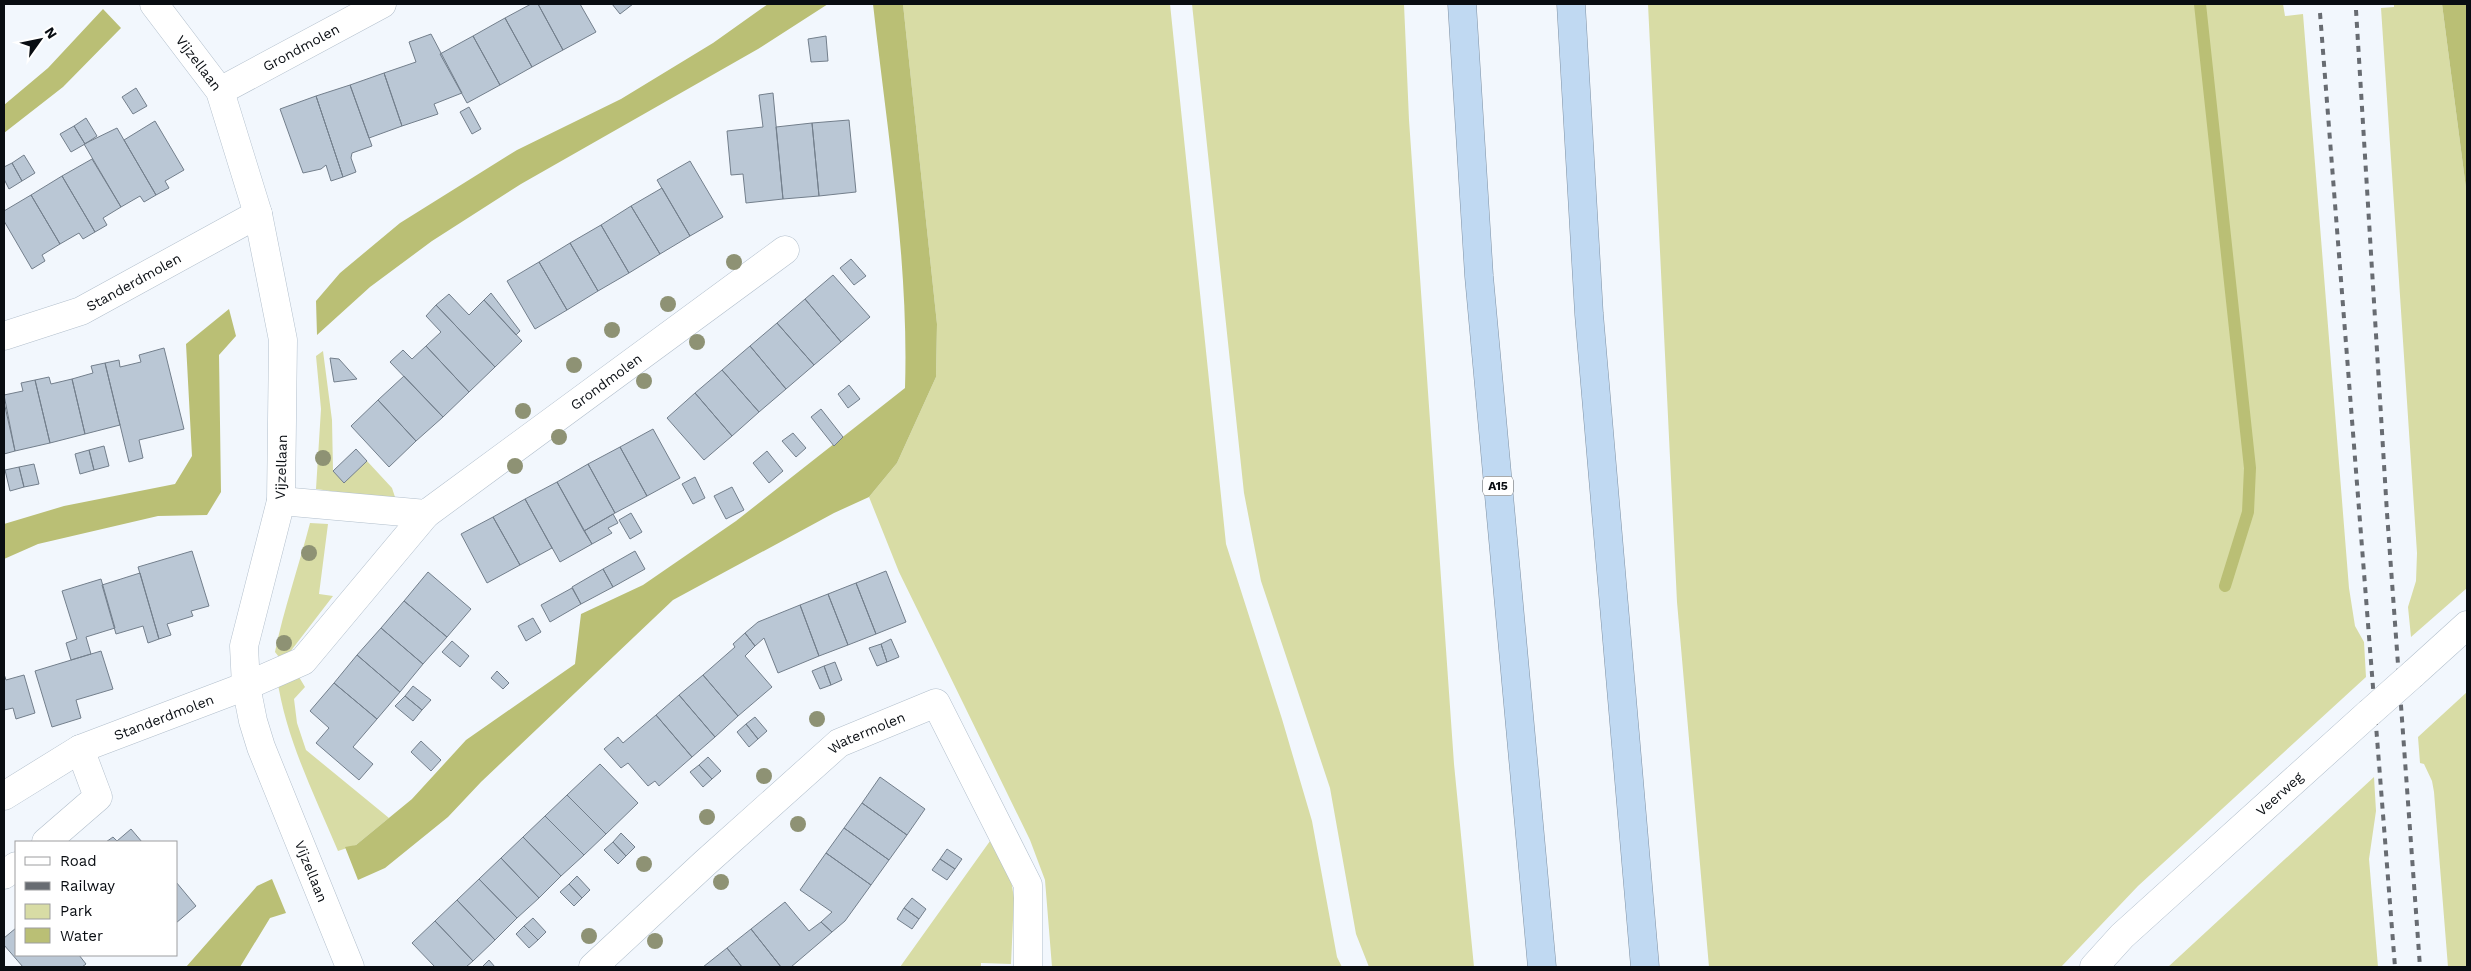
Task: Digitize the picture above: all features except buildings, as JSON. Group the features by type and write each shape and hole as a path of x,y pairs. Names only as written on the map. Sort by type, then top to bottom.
{"highway":[{"name":"A15","path":"1462,4 1479,276 1542,967"},
{"path":"1570,4 1589,314 1646,967"}],"street":[{"name":"Vijzellaan","path":"154,4 220,91 258,214 284,340 281,501 244,646 246,686 253,721 261,747 350,967"},
{"name":"Grondmolen","path":"220,91 382,4"},
{"name":"Standerdmolen","path":"4,336 81,311 258,214"},
{"name":"Grondmolen","path":"246,686 303,661 426,514 785,250"},
{"path":"281,501 426,514"},
{"name":"Veerweg","path":"2094,967 2122,936 2467,625"},
{"name":"Standerdmolen","path":"4,796 80,749 246,686"},
{"name":"Watermolen","path":"593,967 839,743 936,703 1028,885 1028,967"},
{"path":"47,841 98,797 80,749"},
{"path":"4,875 15,867"}],"green space":[{"path":"903,4 1170,4 1226,544 1282,719 1312,821 1337,957 1342,967 1052,967 1045,880 1030,840 899,572 869,497 897,463 936,377 937,324"},
{"path":"1192,4 1404,4 1409,120 1454,764 1474,967 1369,967 1356,934 1330,788 1261,581 1244,493"},
{"path":"1648,4 2283,4 2285,16 2303,14 2349,588 2355,626 2364,642 2366,677 2138,886 2061,967 1709,967 1677,602"},
{"path":"2394,4 2442,4 2467,196 2467,588 2411,637 2408,607 2416,581 2417,553 2381,8 2394,7"},
{"path":"323,351 332,420 333,471 344,482 367,461 392,488 396,500 316,489 321,409 316,356"},
{"path":"310,523 328,524 319,594 333,596 290,652 279,657 275,652"},
{"path":"299,677 305,687 294,699 297,723 306,750 389,818 356,845 338,851 294,745 281,701 277,678"},
{"path":"2467,692 2467,967 2448,967 2434,792 2432,781 2424,764 2420,763 2418,737"},
{"path":"2374,777 2376,811 2369,859 2378,967 2168,967"},
{"path":"990,841 1011,880 1014,898 1011,964 981,963 981,967 900,967"}],"water":[{"path":"768,4 828,4 758,49 521,184 432,241 370,287 317,335 316,301 340,273 400,223 517,150 621,99 713,43"},
{"path":"873,4 903,4 937,324 936,377 897,463 869,497 834,513 673,600 481,782 448,817 385,868 358,880 345,847 356,845 412,799 466,740 575,664 581,614 643,585 736,521 905,388 904,293 896,196"},
{"path":"2442,4 2467,4 2467,196"},
{"path":"103,9 121,28 63,87 4,133 4,105 48,68"},
{"path":"229,309 236,336 219,355 221,492 207,515 158,516 38,544 4,559 4,524 64,506 175,484 192,456 186,344"},
{"path":"272,879 286,913 270,918 240,967 186,967 257,886"}],"waterway":[{"path":"2200,4 2250,468 2248,512 2225,586"}],"railway":[{"path":"2356,10 2387,513 2420,967"},
{"path":"2320,13 2395,967"}]}
